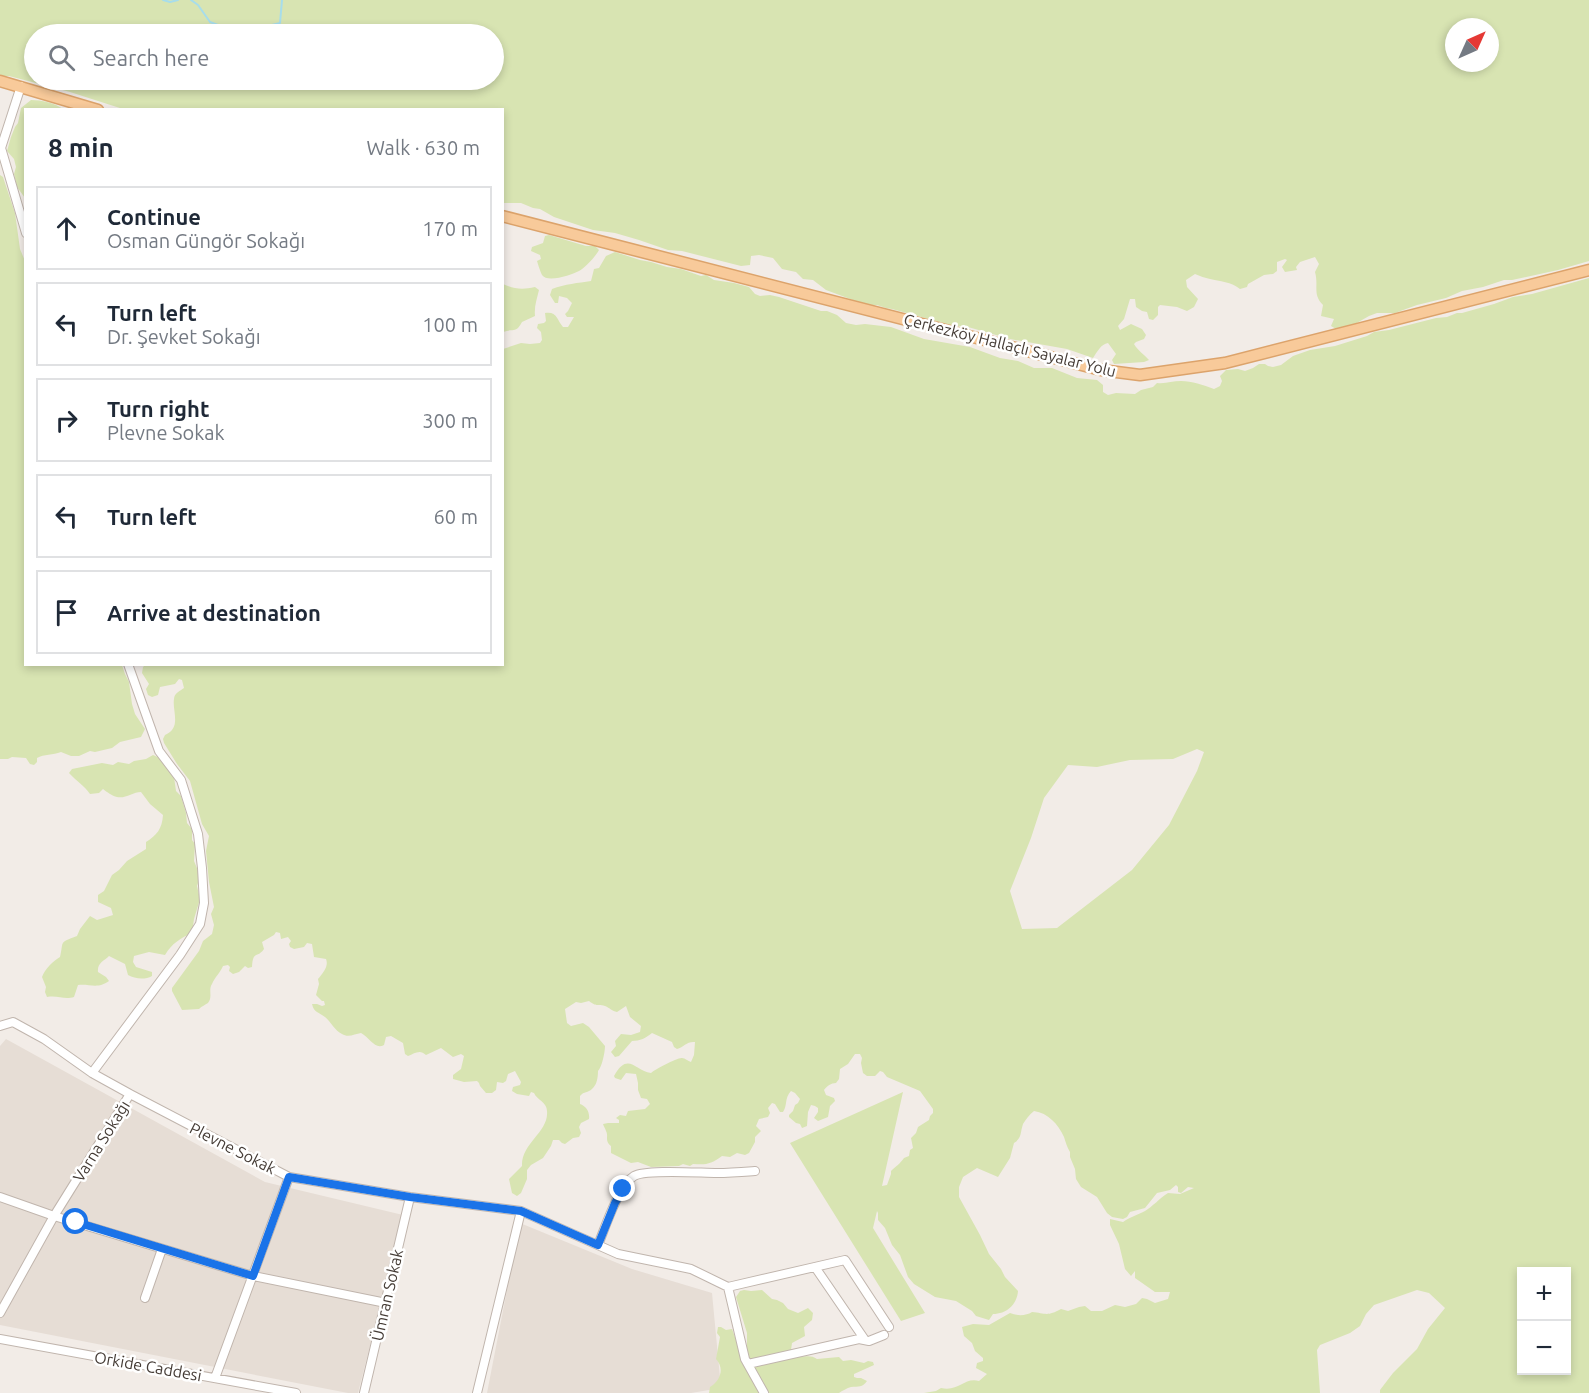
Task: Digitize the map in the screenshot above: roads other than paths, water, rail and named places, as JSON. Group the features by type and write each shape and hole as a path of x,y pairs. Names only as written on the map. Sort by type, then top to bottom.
{"main road":[{"path":"0,81 24,87"},
{"path":"34,90 92,108"},
{"name":"Çerkezköy Hallaçlı Sayalar Yolu","path":"504,217 1089,367 1140,375 1225,363 1589,270"}],"street":[{"path":"21,86 1,148 24,226"},
{"path":"92,1073 180,955 200,924 204,903 198,834 181,780 159,751 129,666"},
{"name":"Plevne Sokak","path":"0,1026 14,1022 44,1039 92,1073 289,1177 410,1197 521,1211 618,1254 691,1269 728,1287"},
{"name":"Varna Sokağı","path":"0,1313 54,1216 130,1094"},
{"path":"598,1245 615,1203 633,1176 645,1172 755,1172"},
{"path":"215,1378 289,1177"},
{"path":"0,1197 54,1216 253,1276 386,1303"},
{"name":"Ümran Sokak","path":"364,1393 410,1197"},
{"path":"477,1393 521,1211"},
{"path":"145,1298 162,1249"},
{"path":"748,1364 859,1339 869,1341 887,1331 845,1260 728,1287 745,1359 764,1393"},
{"path":"815,1267 865,1340"},
{"name":"Orkide Caddesi","path":"0,1339 296,1393"}],"waterway":[{"path":"163,0 170,2 178,0"},
{"path":"191,0 198,5 210,22 215,24"},
{"path":"276,24 280,23 282,0"}]}
